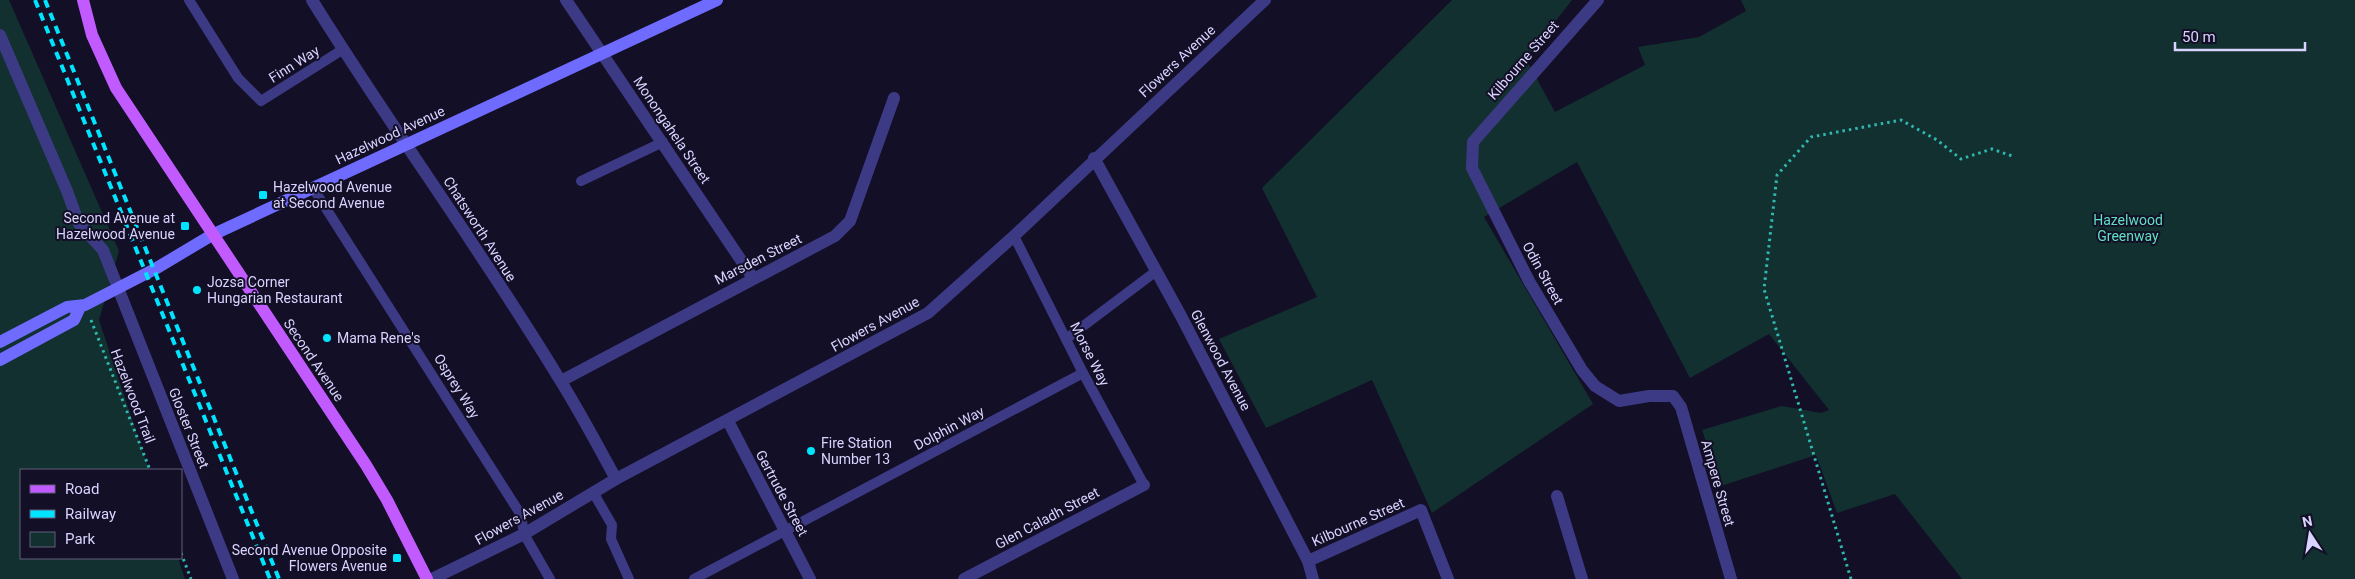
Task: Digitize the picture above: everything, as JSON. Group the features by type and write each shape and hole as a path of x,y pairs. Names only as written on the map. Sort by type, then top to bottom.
{"main road":[{"name":"Second Avenue","path":"83,0 92,35 116,88 366,464 428,579"},
{"name":"Hazelwood Avenue","path":"0,342 67,307 80,307 212,235 406,143 717,0"},
{"name":"Hazelwood Avenue","path":"0,360 74,320 80,307"}],"street":[{"name":"Chatsworth Avenue","path":"312,0 342,50 406,143 561,381 616,479"},
{"name":"Monongahela Street","path":"566,0 753,278"},
{"name":"Flowers Avenue","path":"432,579 524,534 616,479 928,313 1014,236 1094,158 1265,0"},
{"name":"Kilbourne Street","path":"1473,142 1598,0"},
{"path":"0,36 67,191 79,224 103,250 117,288"},
{"name":"Marsden Street","path":"561,381 835,236 850,221 894,98"},
{"name":"Odin Street","path":"1473,142 1472,168 1529,280 1582,370 1595,386 1619,401 1649,396 1673,396"},
{"name":"Glenwood Avenue","path":"1094,158 1155,272 1181,316 1308,561 1313,579"},
{"name":"Gloster Street","path":"117,288 233,579"},
{"name":"Ampere Street","path":"1673,396 1681,407 1731,579"},
{"name":"Gertrude Street","path":"728,421 810,579"},
{"name":"Glen Caladh Street","path":"964,579 1144,484"},
{"path":"1557,496 1582,579"},
{"name":"Kilbourne Street","path":"1308,561 1421,510 1448,579"}],"lane":[{"name":"Finn Way","path":"189,0 238,78 261,101 342,50"},
{"path":"581,181 663,142"},
{"name":"Osprey Way","path":"313,188 521,514 524,534 550,579"},
{"name":"Morse Way","path":"1014,236 1083,373 1144,484"},
{"path":"1066,339 1155,272"},
{"name":"Dolphin Way","path":"694,579 1083,373"},
{"path":"594,492 612,525 611,539 629,579"}],"path":[{"path":"1851,579 1764,289 1777,175 1811,137 1901,120 1937,140 1961,159 1992,149 2015,157"},
{"name":"Hazelwood Trail","path":"94,330 150,469"},
{"path":"182,556 191,579"}],"green space":[{"path":"0,0 9,0 119,251 99,320 149,469 20,469 20,559 178,559 185,579 0,579"},
{"name":"Hazelwood Greenway","path":"1452,0 1572,0 1526,59 1555,112 1645,65 1638,47 1699,37 1746,11 1741,0 2355,0 2355,579 1962,579 1895,494 1837,513 1816,455 1721,486 1702,430 1782,406 1821,413 1829,410 1769,334 1690,378 1577,162 1484,217 1593,404 1432,513 1372,380 1266,428 1219,339 1317,297 1262,188"}],"railway":[{"path":"35,0 270,579"},
{"path":"45,0 279,579"}],"place":[{"name":"Hazelwood Avenue at Second Avenue","path":"263,195"},
{"name":"Second Avenue at Hazelwood Avenue","path":"185,226"},
{"name":"Jozsa Corner Hungarian Restaurant","path":"197,290"},
{"name":"Mama Rene's","path":"327,338"},
{"name":"Fire Station Number 13","path":"811,451"},
{"name":"Second Avenue Opposite Flowers Avenue","path":"397,558"}]}
